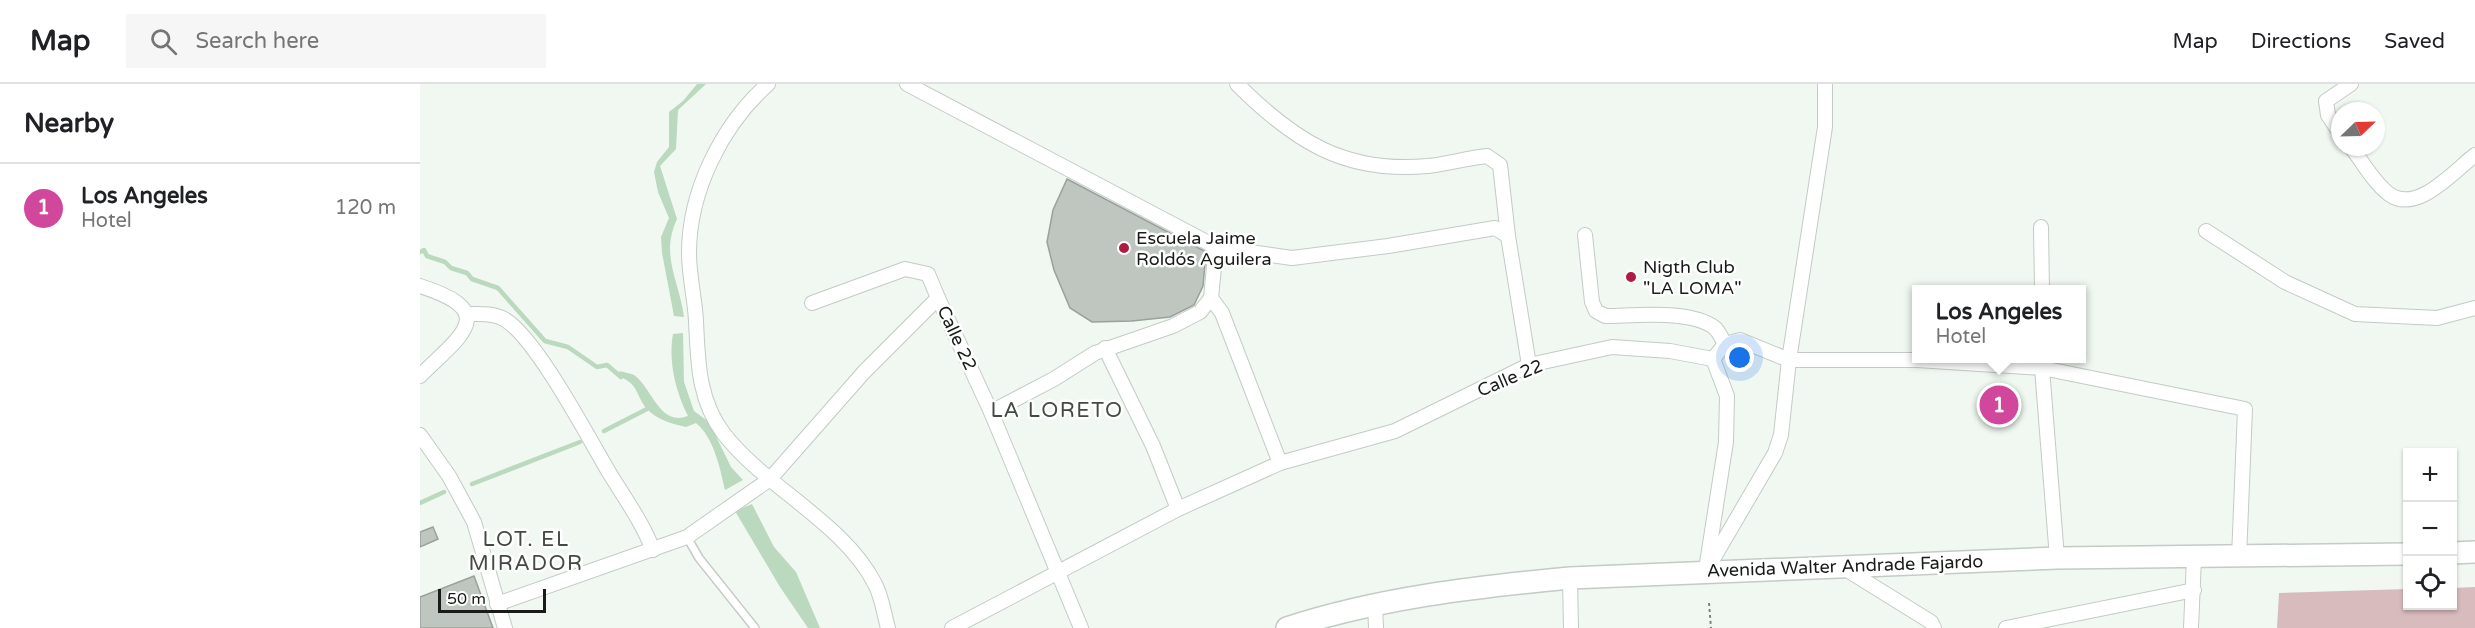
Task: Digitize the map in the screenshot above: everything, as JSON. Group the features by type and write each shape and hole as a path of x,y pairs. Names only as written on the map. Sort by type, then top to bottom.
{"main road":[{"path":"2457,553 2475,552"},
{"name":"Avenida Walter Andrade Fajardo","path":"1287,628 1327,615 1375,604 1501,585 1570,578 1839,565 2057,558 2239,558 2403,554"}],"street":[{"path":"768,84 752,98 713,155 703,178 694,215 689,253 699,379 709,412 725,436 844,544 862,564 876,585 888,628"},
{"path":"907,84 1216,247 1292,258 1388,246 1488,227 1495,228 1508,236"},
{"path":"1237,84 1287,131 1314,148 1349,159 1393,167 1428,166 1487,156 1500,165 1508,236 1529,365"},
{"path":"1706,571 1775,453 1781,435 1789,360 1825,127 1825,84"},
{"path":"2331,120 2326,101 2351,84"},
{"path":"2358,156 2387,193 2404,199 2416,197 2440,185 2475,155"},
{"path":"2041,227 2042,285"},
{"path":"2206,231 2285,282 2355,314 2437,318 2475,308"},
{"path":"1585,235 1592,302 1596,311 1605,316 1675,316 1703,321 1717,329 1725,344"},
{"path":"991,412 1105,348 1173,326 1200,312 1210,298 1216,247"},
{"path":"812,303 905,269 928,274 938,298"},
{"path":"420,286 462,305 468,314 466,329 420,376"},
{"name":"Calle 22","path":"497,604 687,537 770,479 864,372 938,298 991,412 1081,628"},
{"path":"1210,298 1222,313 1280,463"},
{"path":"468,314 486,314 503,319 519,332 556,385 640,519 653,550"},
{"path":"1706,571 1726,442 1727,396 1713,359 1725,344 1740,340 1789,360 1912,360"},
{"name":"Calle 22","path":"1059,572 1178,509 1280,463 1395,431 1529,365 1612,347 1670,351 1713,359"},
{"path":"1105,348 1153,446 1178,509"},
{"path":"2057,558 2042,363 2245,409 2239,558"},
{"path":"420,435 448,476 474,522 505,628"},
{"path":"2191,628 2194,558"},
{"path":"1839,565 1931,622 1934,628"},
{"path":"952,628 1059,572"},
{"path":"1570,578 1571,628"},
{"path":"2006,628 2194,590"},
{"path":"1375,604 1376,628"}],"lane":[{"path":"687,537 699,558 755,628"}],"path":[{"path":"1709,603 1711,628"}],"shaded area":[{"path":"697,84 706,84 678,110 676,149 660,166 677,219 672,232 670,256 684,317 674,316 661,237 669,218 658,192 654,172 657,162 669,147 669,112 683,101"},
{"path":"683,333 684,382 694,411 709,422 731,467 743,480 725,490 712,445 702,429 696,423 686,427 655,416 643,404 631,384 621,377 619,371 634,375 663,411 670,416 678,418 688,416 680,397 672,366 673,334"},
{"path":"752,504 774,547 796,572 820,628 808,628 780,587 735,511"},
{"path":"2475,587 2475,628 2277,628 2279,593 2403,589 2403,610 2457,610 2457,588"}],"building":[{"name":"Escuela Jaime Roldós Aguilera","path":"1067,179 1206,252 1203,286 1194,305 1170,317 1092,322 1070,308 1054,270 1047,242 1053,210"},
{"path":"433,527 438,539 420,547 420,532"},
{"path":"474,576 493,628 420,628 420,597"}],"waterway":[{"path":"420,252 424,250 427,256 467,273 472,279 498,288 545,341 568,347 597,367 607,365 621,377"},
{"path":"604,431 647,409"},
{"path":"472,484 580,442"},
{"path":"420,503 444,492"}],"place":[{"name":"Escuela Jaime Roldós Aguilera","path":"1124,248"},
{"name":"Nigth Club \"LA LOMA\"","path":"1631,277"},
{"name":"Los Angeles","path":"1999,405"}],"district":[{"name":"LA LORETO","path":"1057,410"},
{"name":"LOT. EL MIRADOR","path":"526,551"}]}
